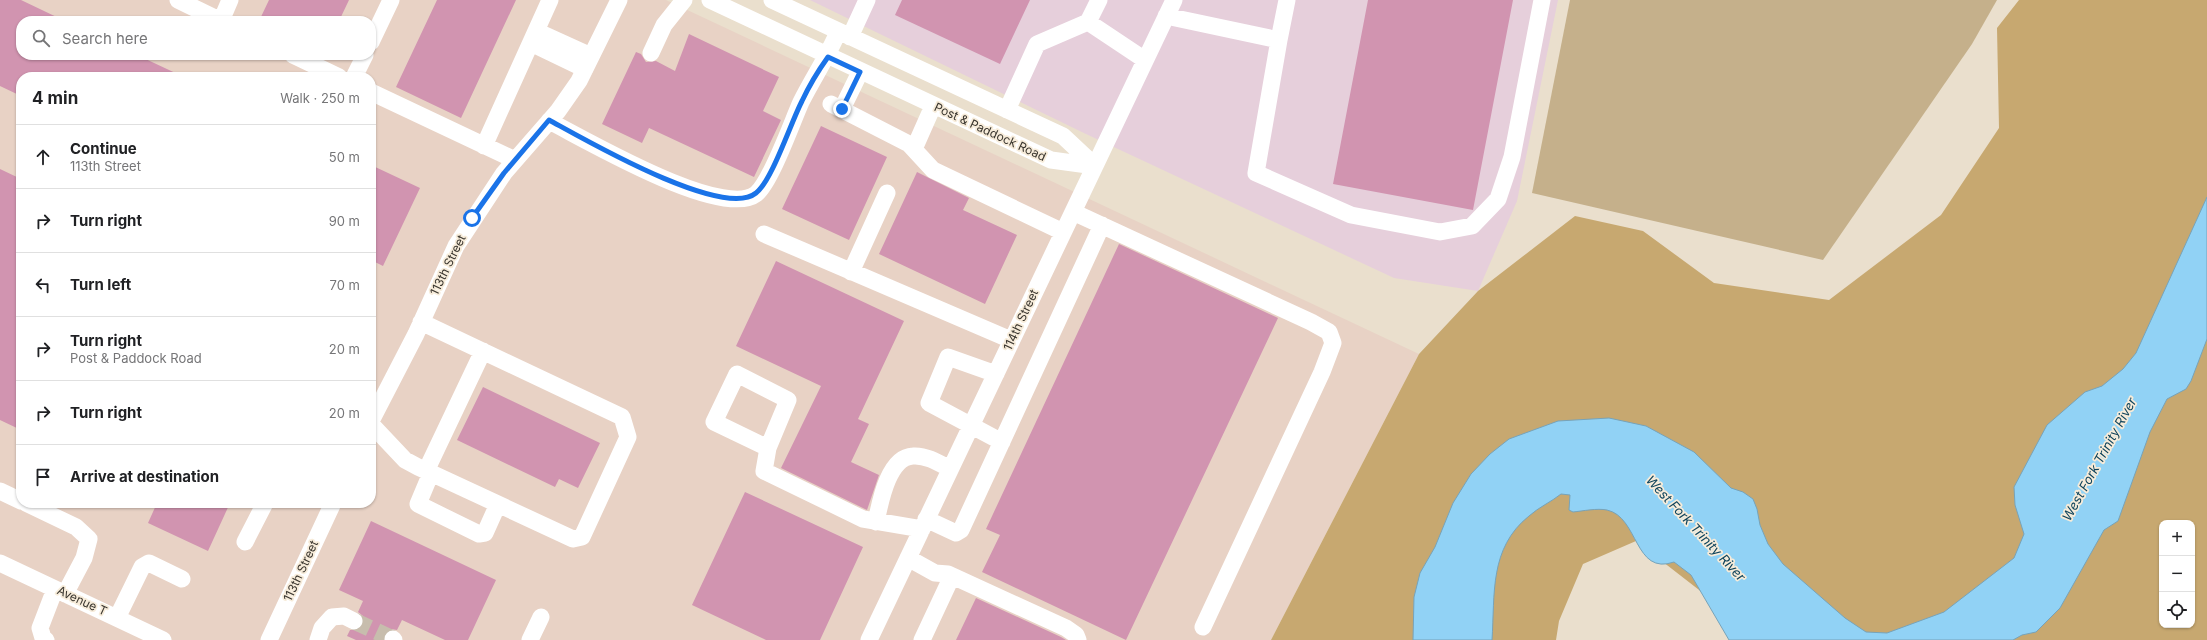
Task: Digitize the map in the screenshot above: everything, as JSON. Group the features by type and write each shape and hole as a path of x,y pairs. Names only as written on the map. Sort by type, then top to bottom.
{"street":[{"path":"178,0 211,16"},
{"path":"223,16 230,0"},
{"path":"376,32 391,0"},
{"path":"484,146 550,0"},
{"name":"113th Street","path":"376,412 421,322 456,246 472,218 515,160 549,120 579,81 620,0"},
{"path":"651,53 664,25 684,0"},
{"name":"Post & Paddock Road","path":"710,0 828,57 1051,160 1095,166"},
{"path":"772,0 844,35 1063,136 1095,166"},
{"path":"549,120 676,184 708,195 740,200 755,194 766,181 802,101 828,57 868,0"},
{"path":"1007,110 1037,44 1088,22 1099,0"},
{"name":"114th Street","path":"869,640 1174,0"},
{"path":"1287,0 1256,173 1351,215 1440,232 1472,226 1498,199 1512,157 1542,0"},
{"path":"1166,16 1279,40"},
{"path":"1088,22 1145,60"},
{"path":"534,37 588,62"},
{"path":"303,60 329,72"},
{"path":"356,72 362,60"},
{"path":"860,72 836,107 909,144 933,170 1063,232"},
{"path":"376,94 515,160"},
{"path":"914,149 933,106"},
{"path":"851,272 887,193"},
{"path":"1073,212 1311,322 1329,332 1333,343 1322,372 1203,627"},
{"path":"768,448 714,422 737,374 788,400 768,448 764,471 863,519 876,522 924,524 959,533 1102,225"},
{"path":"764,234 1012,340"},
{"path":"376,428 405,460 573,539 582,537 628,437 622,417 421,322"},
{"path":"482,351 428,472 418,504 479,534 485,533 498,504"},
{"path":"996,374 948,357 929,403 1002,442"},
{"path":"876,522 887,482 894,468 902,459 912,456 923,457 950,469"},
{"path":"0,491 16,499"},
{"path":"36,508 76,527 89,539 84,558 60,591 40,628 43,638 46,640"},
{"path":"246,542 263,508"},
{"name":"113th Street","path":"269,640 329,508"},
{"path":"908,558 934,573 952,576 1066,628 1076,635 1078,640"},
{"name":"Avenue T","path":"0,563 117,618 140,635 163,640"},
{"path":"117,618 142,567 149,564 182,579"},
{"path":"922,640 952,576"},
{"path":"318,640 322,628 332,617 344,616 354,621"},
{"path":"530,640 541,617"}],"shaded area":[{"path":"0,0 666,0 1419,354 1271,640 0,640"},
{"path":"810,0 1558,0 1517,201 1478,291 1394,278 1086,134"},
{"path":"1570,0 1997,0 1972,44 1823,260 1532,193"},
{"path":"2019,0 2207,0 2207,640 1750,640 1721,607 1636,541 1583,564 1559,621 1556,640 1271,640 1419,354 1478,291 1575,216 1643,231 1714,283 1829,300 1941,215 1999,128 1997,28"}],"water":[{"name":"West Fork Trinity River","path":"2207,197 2207,339 2191,381 2186,389 2167,399 2150,432 2118,521 2104,530 2060,608 2036,632 2022,635 2013,640 1729,640 1691,575 1674,562 1661,564 1651,561 1644,554 1625,523 1617,515 1603,509 1573,512 1569,510 1570,495 1561,494 1529,516 1516,529 1507,542 1501,557 1494,589 1492,640 1413,640 1414,597 1420,573 1435,547 1453,503 1471,474 1490,454 1509,439 1558,421 1609,418 1646,426 1694,452 1731,488 1743,492 1753,499 1757,509 1760,525 1768,544 1783,564 1845,618 1866,632 1887,633 1944,612 2014,558 2024,534 2015,505 2014,487 2047,425 2085,392 2102,386 2123,369 2136,353"}],"building":[{"path":"0,0 21,0 55,16 16,16 16,60 148,60 173,72 16,72 16,94 0,86"},
{"path":"269,0 349,0 341,16 261,16"},
{"path":"437,0 516,0 461,118 396,87"},
{"path":"902,0 1030,0 1000,64 895,15"},
{"path":"1368,0 1513,0 1473,210 1333,184"},
{"path":"689,34 779,77 763,111 781,120 754,177 649,128 642,143 602,124 636,52 641,54 646,62 656,61 675,71"},
{"path":"821,126 887,157 849,240 782,209"},
{"path":"376,167 420,188 383,266 376,262"},
{"path":"0,169 16,177 16,428 0,420"},
{"path":"917,172 969,198 963,210 1017,235 985,304 879,254"},
{"path":"1119,244 1278,318 1126,640 982,572 1000,535 986,529"},
{"path":"776,261 904,321 858,419 869,424 851,462 879,475 867,510 781,468 821,386 736,346"},
{"path":"483,387 600,443 578,488 559,479 555,487 457,440"},
{"path":"745,492 863,547 820,640 766,640 692,605"},
{"path":"155,508 228,508 208,551 148,523"},
{"path":"371,521 496,580 468,640 445,640 402,620 397,630 391,629 386,632 383,640 356,640 347,636 350,630 359,630 363,625 363,616 358,612 363,601 339,590"},
{"path":"976,598 1061,637 1066,640 956,640"}],"tunnel":[{"path":"354,621 393,639"}],"route":[{"path":"472,218 504,173 549,120 633,164 676,184 708,195 740,200 755,194 766,181 802,101 813,80 828,57 860,72 842,109"}]}
